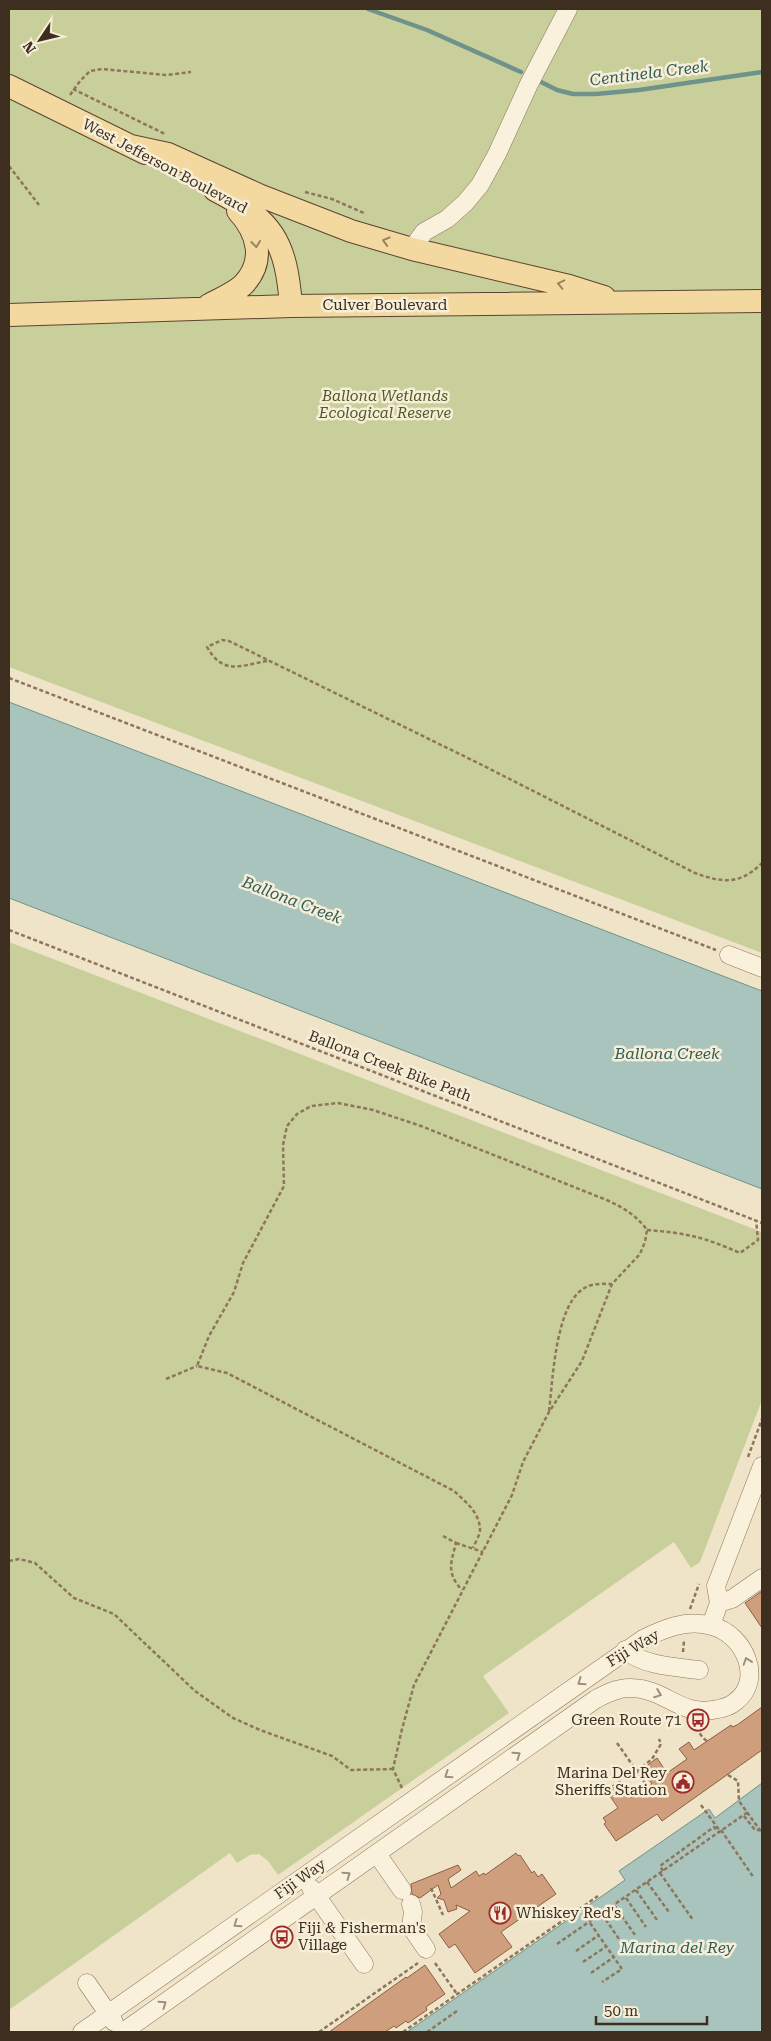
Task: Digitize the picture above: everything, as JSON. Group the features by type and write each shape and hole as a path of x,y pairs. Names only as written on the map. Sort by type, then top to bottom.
{"main road":[{"name":"West Jefferson Boulevard","path":"9,86 218,191 260,218 273,233 286,265 291,306"},
{"path":"131,146 168,154 212,175 352,231 412,248 569,286 624,304"},
{"path":"203,308 244,284 253,267 257,253 256,239 249,223 218,191"},
{"name":"Culver Boulevard","path":"9,315 291,306 624,304 762,301"}],"street":[{"path":"412,248 424,232 448,219 480,185 568,9"},
{"path":"729,955 762,968"},
{"path":"711,1625 719,1603 716,1586 762,1466"},
{"path":"719,1603 732,1599 762,1578"},
{"name":"Fiji Way","path":"82,2032 625,1650 659,1632 683,1623 711,1625 722,1629 732,1636 744,1652 750,1667 747,1688 734,1704 698,1712 687,1709 658,1693 643,1688 630,1687 612,1691 596,1699 122,2032"},
{"path":"625,1650 632,1656 643,1660 699,1670"},
{"path":"410,1801 423,1821"},
{"path":"377,1854 406,1897 413,1912 410,1927 428,1952"},
{"path":"304,1877 364,1964"},
{"path":"87,1983 122,2032"}],"path":[{"path":"62,112 73,89 90,71 102,69 166,75 191,72"},
{"path":"73,89 173,137"},
{"path":"9,166 39,205"},
{"path":"297,190 332,199 373,218"},
{"path":"267,661 232,667 223,665 214,659 207,647 222,640 230,641 267,661 482,765 695,873 722,881 734,880 752,872 762,863"},
{"path":"9,678 729,955"},
{"name":"Ballona Creek Bike Path","path":"9,930 762,1223"},
{"path":"197,1366 209,1336 234,1292 243,1263 284,1186 283,1145 287,1126 297,1114 311,1106 338,1103 373,1110 421,1126 609,1201 626,1209 647,1230 640,1254 612,1284 582,1361 549,1412 523,1462 512,1495 414,1685 394,1769 410,1801"},
{"path":"647,1230 681,1232 707,1238 740,1253 758,1240 756,1220"},
{"path":"549,1412 555,1355 567,1308 573,1297 588,1286 612,1284"},
{"path":"166,1378 197,1366 227,1373 454,1491 470,1506 478,1518 480,1531 472,1548"},
{"path":"443,1536 456,1543 484,1552"},
{"path":"456,1543 450,1569 454,1582 462,1590"},
{"path":"9,1562 19,1559 35,1562 74,1598 114,1614 194,1691 233,1718 260,1730 332,1756 351,1770 394,1769"},
{"path":"696,1728 702,1738 707,1741"},
{"path":"637,1771 652,1759 661,1744 659,1739"},
{"path":"617,1743 648,1787"},
{"path":"728,1774 738,1781 739,1800 761,1832"},
{"path":"702,1804 754,1878"},
{"path":"557,1944 748,1812"},
{"path":"744,1815 755,1830 761,1832"},
{"path":"693,1920 660,1866 714,1827 720,1831"},
{"path":"647,1882 669,1912"},
{"path":"431,1888 443,1915"},
{"path":"636,1890 657,1920"},
{"path":"403,2032 598,1896"},
{"path":"626,1898 646,1927"},
{"path":"614,1905 635,1935"},
{"path":"602,1914 623,1945"},
{"path":"590,1922 622,1969 602,1982"},
{"path":"576,1951 599,1935"},
{"path":"583,1962 607,1946"},
{"path":"319,2032 428,1952 457,1994"},
{"path":"591,1973 614,1957"},
{"path":"427,2032 457,2011"}],"green space":[{"name":"Ballona Wetlands Ecological Reserve","path":"9,9 762,9 762,953 9,667"},
{"path":"9,942 762,1232 762,1400 700,1562 691,1568 674,1542 483,1676 509,1713 278,1875 268,1861 259,1854 250,1855 237,1863 230,1853 9,2010"}],"water":[{"name":"Ballona Creek","path":"9,702 762,991 762,1189 9,898"},
{"name":"Marina del Rey","path":"762,1783 762,2032 407,2032 625,1880 619,1871 709,1809 715,1818"}],"building":[{"path":"762,1591 762,1628 745,1603"},
{"name":"Marina Del Rey Sheriffs Station","path":"762,1707 762,1750 662,1821 657,1814 616,1841 604,1824 606,1822 603,1818 618,1808 606,1790 620,1781 632,1798 652,1784 641,1770 657,1758 667,1773 687,1759 679,1749 689,1742 694,1750 731,1725 732,1727 737,1725"},
{"name":"Whiskey Red's","path":"516,1853 518,1856 520,1855 532,1873 534,1871 538,1877 542,1874 556,1894 501,1932 512,1947 475,1973 455,1944 449,1948 439,1934 470,1911 456,1905 457,1909 448,1912 444,1900 437,1898 441,1894 438,1885 420,1898 412,1894 411,1884 458,1865 461,1870 448,1879 451,1888 476,1871 479,1876 484,1873 485,1875"},
{"path":"425,1965 445,1994 426,2007 427,2010 408,2023 406,2021 396,2028 394,2026 385,2032 329,2032 406,1977"}],"waterway":[{"name":"Centinela Creek","path":"368,9 427,30 521,72"},
{"name":"Centinela Creek","path":"541,82 557,90 573,94 596,94 639,90 762,72"}],"place":[{"name":"Green Route 71","path":"698,1720"},
{"name":"Marina Del Rey Sheriffs Station","path":"683,1782"},
{"name":"Whiskey Red's","path":"500,1913"},
{"name":"Fiji & Fisherman's Village","path":"282,1937"}]}
